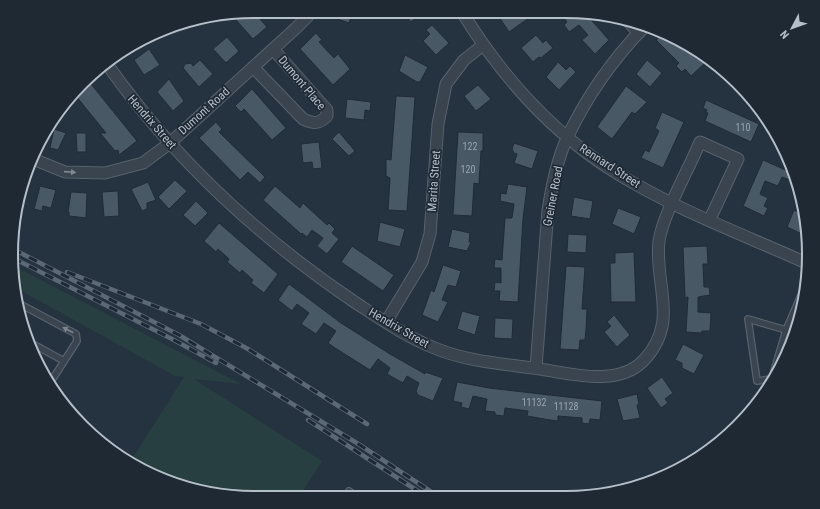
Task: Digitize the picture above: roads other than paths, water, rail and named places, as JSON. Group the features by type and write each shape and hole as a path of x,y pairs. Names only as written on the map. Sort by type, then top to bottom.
{"street":[{"name":"Dumont Road","path":"37,161 65,172 105,173 142,163 170,143 306,18"},
{"name":"Rennard Street","path":"466,18 483,45 523,95 567,137 618,174 673,203 802,261"},
{"name":"Greiner Road","path":"536,368 548,210 552,187 567,137 595,88 641,31"},
{"name":"Marita Street","path":"386,322 422,262 430,234 438,124 446,84 464,60 483,45"},
{"name":"Dumont Place","path":"253,67 304,120 312,124 320,122 327,116 327,110 273,49"},
{"name":"Hendrix Street","path":"110,68 126,91 170,143 220,193 274,242 330,285 386,322 410,337 438,350 478,360 571,374 602,377 625,372 642,362 651,351 659,337 664,316 659,239 700,142 738,159 710,220"}],"lane":[{"path":"24,306 76,334 77,341 53,378"},
{"path":"777,361 786,330 796,308"},
{"path":"765,380 757,381 748,319 789,331"},
{"path":"36,346 64,361"}],"railway":[{"path":"18,252 179,335 360,445 430,491"},
{"path":"18,261 216,363"},
{"path":"67,272 201,324 248,349 367,424"},
{"path":"308,420 418,491"}]}
